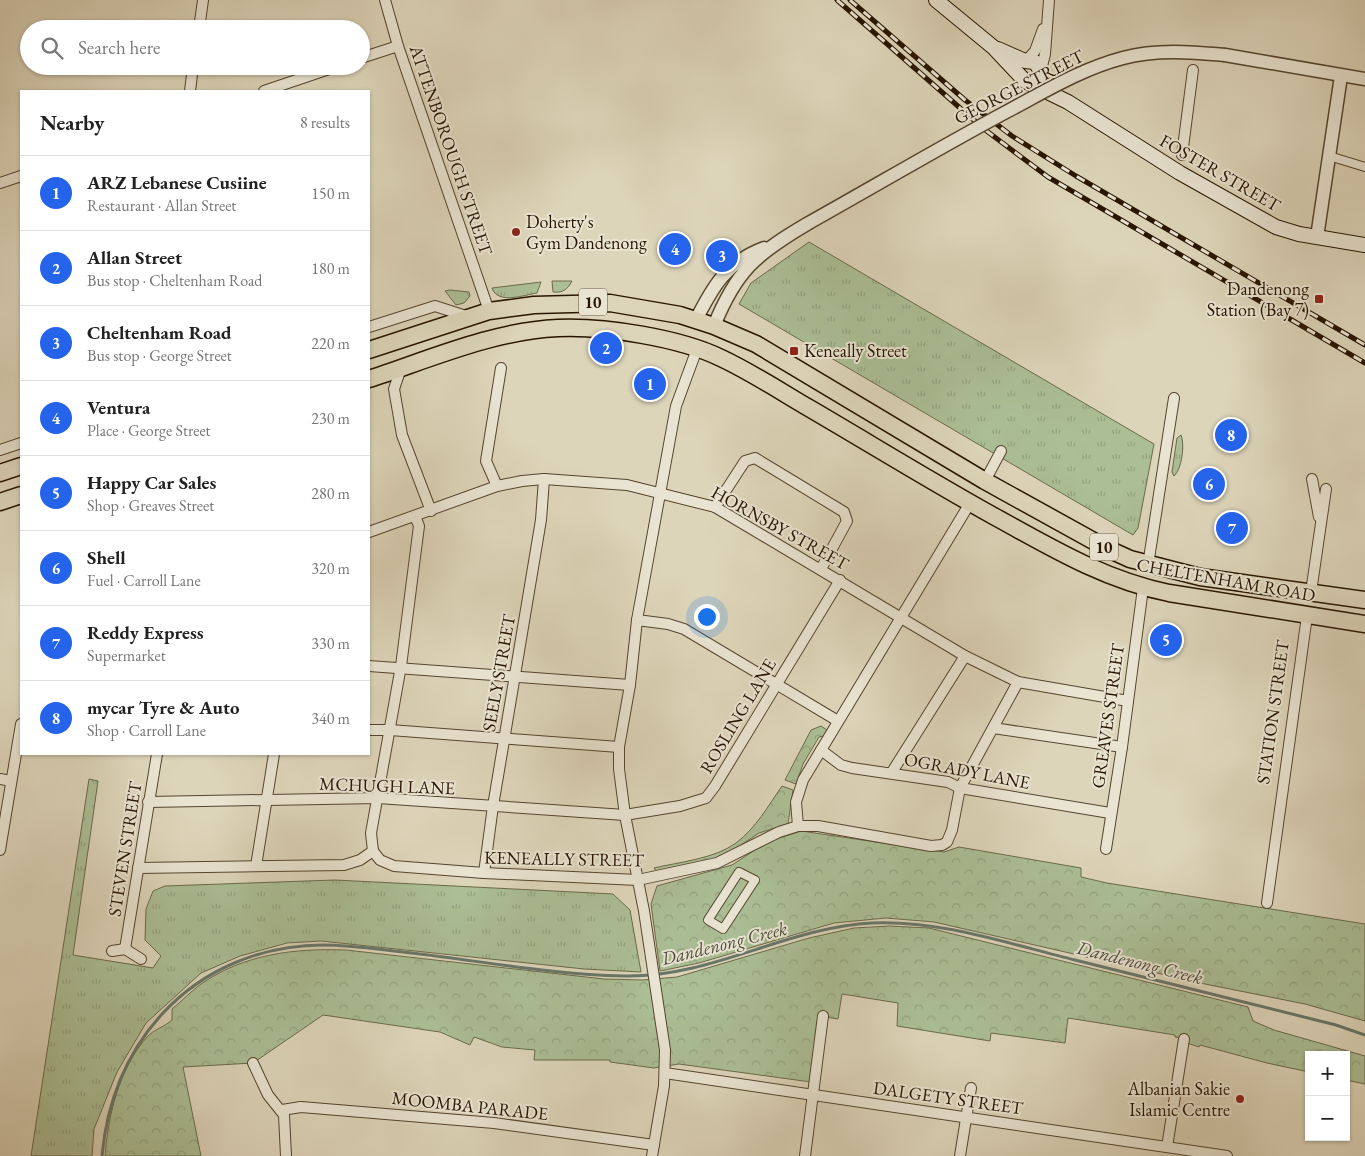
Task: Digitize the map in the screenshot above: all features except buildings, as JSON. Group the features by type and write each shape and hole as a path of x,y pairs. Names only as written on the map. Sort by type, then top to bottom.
{"main road":[{"path":"936,0 992,47 1023,79 1035,82 1040,77 1041,71 1035,62 1026,61 992,47"},
{"path":"1023,79 1020,67 1026,61"},
{"name":"FOSTER STREET","path":"1041,71 1049,84 1068,102"},
{"name":"FOSTER STREET","path":"1023,79 1068,102 1180,173 1276,228 1365,245"},
{"name":"10","path":"370,350 489,311 546,303 597,302 645,308 714,326"},
{"path":"696,320 697,349"},
{"path":"697,349 714,326"},
{"name":"CHELTENHAM ROAD","path":"714,326 771,352 985,481 1108,549 1148,565 1200,577 1365,600"},
{"name":"CHELTENHAM ROAD","path":"370,379 459,349 517,333 559,328 606,331 654,338 720,357 970,503 1048,546 1110,576 1143,588 1306,616 1365,624"},
{"path":"0,474 20,466"},
{"path":"970,503 985,481"},
{"path":"0,502 20,495"},
{"path":"1143,588 1148,565"},
{"name":"STATION STREET","path":"1306,616 1310,592"}],"street":[{"path":"200,20 203,0"},
{"name":"ATTENBOROUGH STREET","path":"385,0 398,46 489,311"},
{"path":"1041,71 1045,54 1049,0"},
{"path":"1026,61 1035,51 1046,21"},
{"path":"370,55 398,46"},
{"name":"GEORGE STREET","path":"696,320 711,291 733,265 746,255 773,245 970,132 1070,77 1099,65 1148,53 1176,52 1225,55 1365,79"},
{"path":"1182,155 1193,70"},
{"path":"190,90 192,75"},
{"path":"267,90 311,75"},
{"path":"1317,237 1341,76"},
{"path":"1329,156 1365,166"},
{"path":"0,183 20,176"},
{"name":"GEORGE STREET","path":"714,326 726,298 737,279 773,245"},
{"path":"370,327 435,306 469,317"},
{"path":"652,1156 664,1074 665,1050 644,911 625,815 619,769 619,747 630,685 637,620 676,406 697,349"},
{"path":"401,368 394,389 402,435 431,511"},
{"path":"497,486 486,461 501,368"},
{"path":"1148,565 1174,398"},
{"path":"0,450 20,443"},
{"path":"985,481 1001,451"},
{"path":"714,507 745,460 755,458 844,512 847,521 821,569"},
{"name":"HORNSBY STREET","path":"370,532 497,486 544,479 627,485 714,507 840,580 965,656 1018,682 1128,701"},
{"name":"SEELY STREET","path":"484,873 493,806 541,520 544,479"},
{"name":"STATION STREET","path":"1312,479 1321,526"},
{"name":"STATION STREET","path":"1310,592 1326,489"},
{"path":"970,503 838,721 798,792 798,826 818,826 931,846 942,845 947,842 952,830 960,788 1018,682"},
{"path":"138,868 344,865 360,860 373,851 371,833 401,666 419,526 415,516"},
{"name":"ROSLING LANE","path":"625,815 680,806 706,798 777,686 840,580"},
{"name":"GREAVES STREET","path":"1106,849 1110,813 1122,747 1143,588"},
{"name":"STATION STREET","path":"1267,903 1306,616"},
{"path":"637,620 668,624 684,629 838,721"},
{"path":"892,772 965,656"},
{"path":"370,666 401,666 630,685"},
{"path":"0,850 5,780 20,728"},
{"path":"993,728 1122,747"},
{"path":"370,730 619,747"},
{"name":"OGRADY LANE","path":"821,750 841,765 892,772 948,782 960,788 1110,813"},
{"name":"STEVEN STREET","path":"125,949 157,755"},
{"path":"256,866 274,755"},
{"name":"MCHUGH LANE","path":"148,802 378,798 625,815"},
{"name":"KENEALLY STREET","path":"373,851 380,860 394,866 484,873 638,880 717,862 779,832 798,826"},
{"path":"739,872 755,880 723,929 708,920 739,872"},
{"path":"112,951 125,949 141,959"},
{"path":"804,1156 814,1094 823,1016"},
{"path":"1169,1150 1184,1039"},
{"path":"253,1063 268,1095 282,1110 285,1119 286,1156"},
{"name":"DALGETY STREET","path":"664,1074 814,1094 1169,1150 1227,1156"},
{"path":"960,1156 971,1088"},
{"name":"MOOMBA PARADE","path":"282,1110 301,1107 485,1122 654,1145"}],"green space":[{"path":"809,242 1154,444 1138,528 1133,535 739,304 751,283"},
{"path":"552,281 572,281 564,290 553,292"},
{"path":"541,282 537,293 512,298 500,296 492,288"},
{"path":"445,291 469,292 470,296 464,303 456,305"},
{"path":"1181,435 1183,444 1182,456 1177,473 1174,476 1172,472 1177,438"},
{"path":"821,726 827,730 824,736 819,737 803,764 796,784 785,780 811,730"},
{"path":"89,779 98,781 73,955 153,968 161,956 145,940 146,909 153,891 165,886 335,880 613,894 630,910 641,972 584,969 321,941 287,943 240,956 201,973 146,1023 117,1072 94,1129 92,1156 31,1156"},
{"path":"782,786 793,790 788,824 759,833 735,849 715,859 658,873 654,868 717,853 736,843 756,824"},
{"path":"801,831 944,852 959,847 1081,868 1081,877 1107,883 1365,924 1365,1021 1305,1004 1205,984 934,922 886,918 834,923 699,963 660,971 651,904 657,886 732,865 767,842"},
{"path":"889,926 929,928 1248,1007 1253,1021 1274,1030 1348,1051 1305,1051 1305,1071 1200,1045 1199,1047 1187,1043 1187,1039 1175,1037 1175,1035 1068,1018 1065,1043 991,1033 990,1041 897,1026 898,1003 842,994 838,1019 818,1016 811,1082 679,1064 654,1068 610,1062 610,1060 534,1060 535,1050 502,1047 474,1037 470,1045 440,1032 323,1015 253,1063 183,1067 201,1156 105,1156 112,1109 122,1078 137,1049 155,1030 172,1020 172,1009 197,987 217,974 252,960 289,952 346,950 604,979 642,980 677,977 809,938 854,928"},
{"path":"1350,1052 1365,1056 1365,1084 1350,1081"}],"waterway":[{"name":"Dandenong Creek","path":"102,1156 108,1116 120,1079 138,1045 163,1013 179,997 197,984 235,962 278,949 300,946 356,947 571,973 624,976 688,969 810,933 841,927 872,923 924,925 975,934 1336,1025 1365,1035"}],"railway":[{"path":"837,0 984,129 1048,177 1365,363"},
{"path":"850,0 965,100 1012,136 1076,176 1365,345"}],"place":[{"name":"Doherty's Gym Dandenong","path":"516,232"},
{"name":"Ventura","path":"675,249"},
{"name":"Cheltenham Road","path":"722,256"},
{"name":"Dandenong Station (Bay 7)","path":"1319,299"},
{"name":"Allan Street","path":"606,348"},
{"name":"Keneally Street","path":"794,351"},
{"name":"ARZ Lebanese Cusiine","path":"650,384"},
{"name":"mycar Tyre & Auto","path":"1231,435"},
{"name":"Shell","path":"1209,484"},
{"name":"Reddy Express","path":"1232,528"},
{"name":"Happy Car Sales","path":"1166,640"},
{"name":"Albanian Sakie Islamic Centre","path":"1240,1099"}]}
